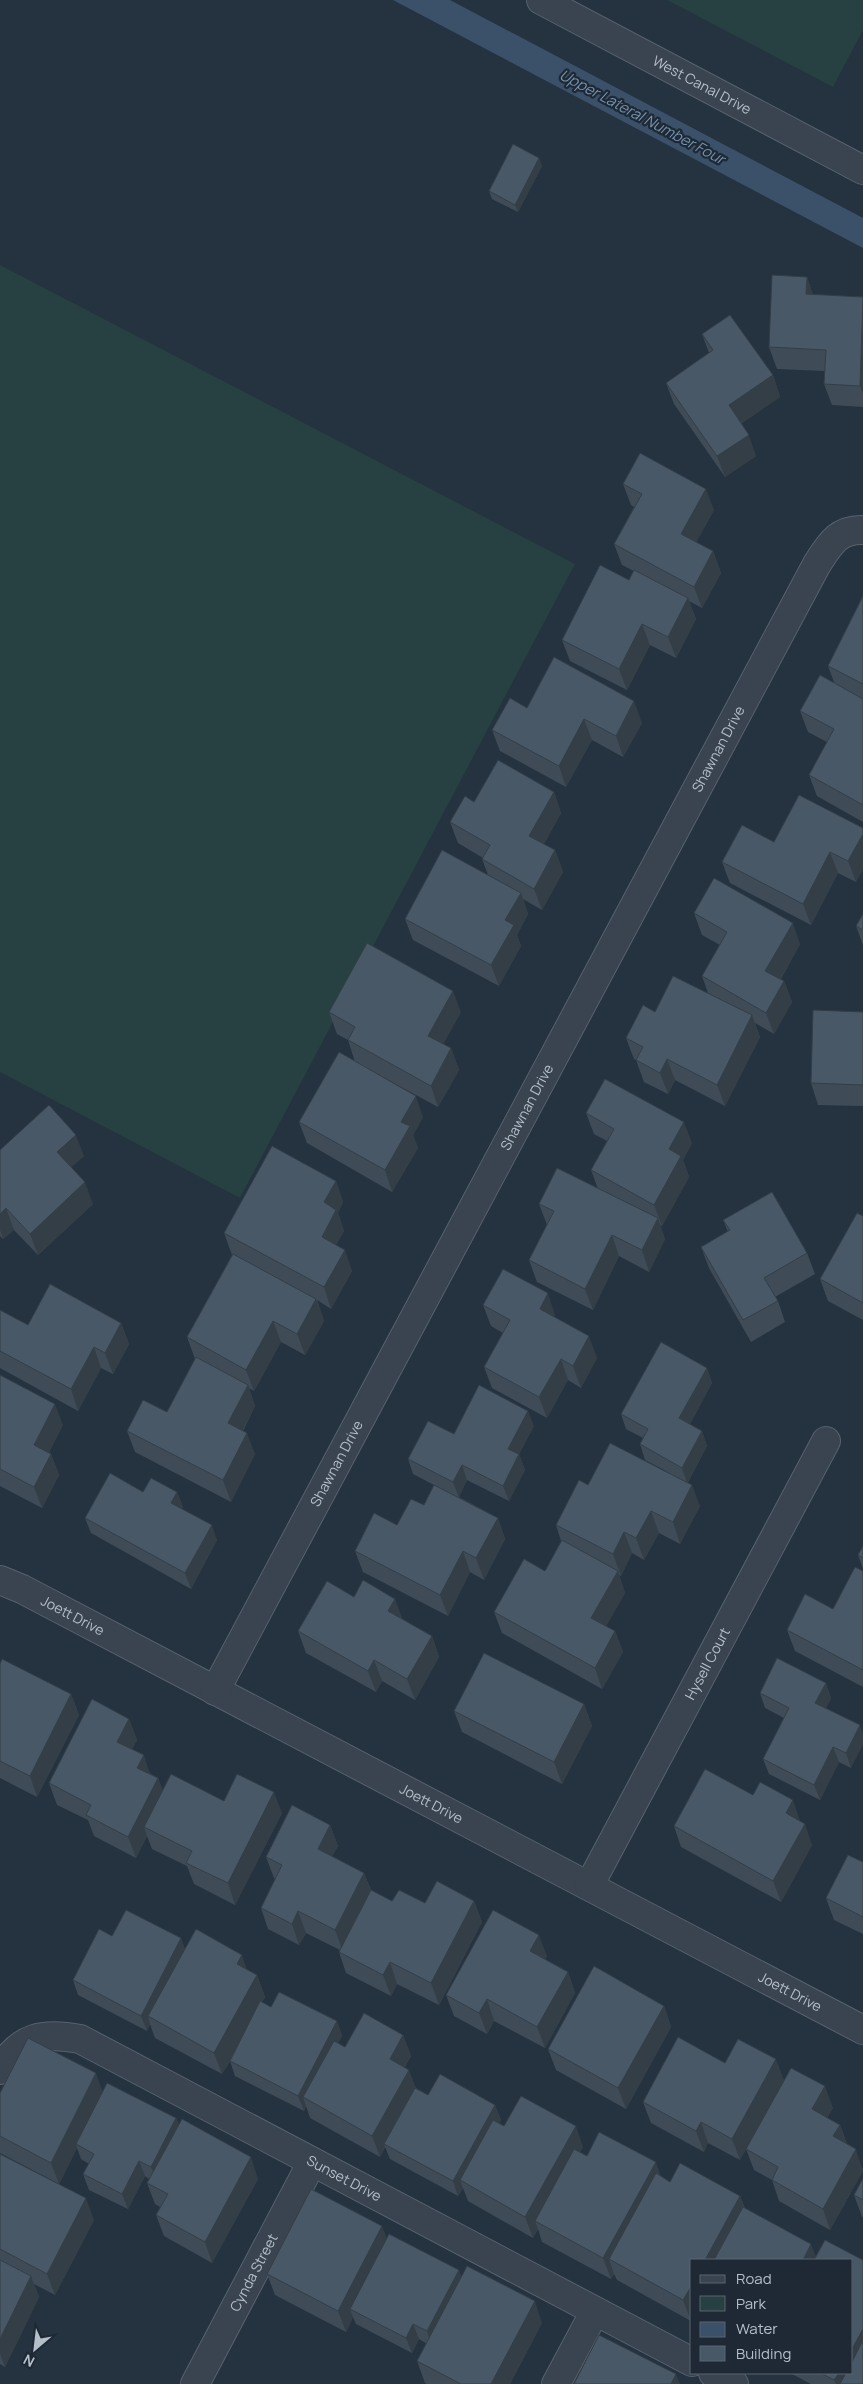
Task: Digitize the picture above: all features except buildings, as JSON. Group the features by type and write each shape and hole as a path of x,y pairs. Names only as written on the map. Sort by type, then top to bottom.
{"street":[{"name":"West Canal Drive","path":"541,0 863,170"},
{"name":"Shawnan Drive","path":"215,1691 817,564 831,542 856,530"},
{"name":"Hysell Court","path":"589,1886 826,1441"},
{"name":"Joett Drive","path":"0,1580 22,1589 863,2030"},
{"name":"Sunset Drive","path":"0,2070 16,2048 36,2037 57,2035 80,2039 690,2361"},
{"name":"Cynda Street","path":"195,2384 312,2162"},
{"path":"556,2384 595,2311"},
{"path":"715,2374 734,2384"}],"green space":[{"path":"667,0 863,0 863,30 833,87"},
{"path":"0,265 575,564 240,1198 0,1072"}],"water":[{"name":"Upper Lateral Number Four","path":"393,0 450,0 863,218 863,248"}]}
